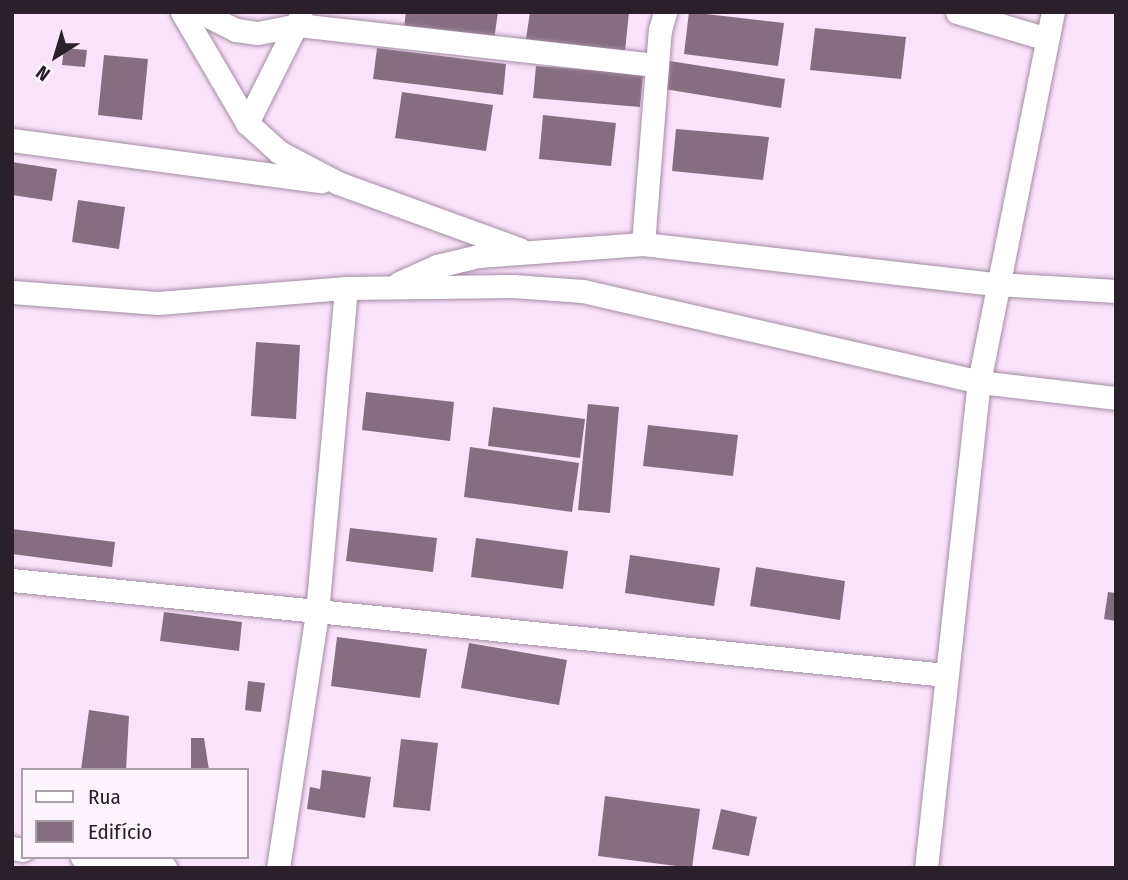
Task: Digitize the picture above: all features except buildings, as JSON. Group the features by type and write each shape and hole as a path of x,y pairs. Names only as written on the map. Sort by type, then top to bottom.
{"street":[{"path":"182,12 247,123 279,152 338,183 525,251"},
{"path":"200,12 236,30 258,33 300,19 657,65"},
{"path":"643,244 657,65 665,12"},
{"path":"957,12 1047,39"},
{"path":"926,868 979,382 996,284 1053,12"},
{"path":"247,123 277,55 300,19"},
{"path":"12,140 338,183"},
{"path":"390,287 437,265 525,251 643,244 996,284 1116,291"},
{"path":"278,868 317,613 346,288"},
{"path":"12,292 158,303 346,288 583,290 979,382 1116,398"},
{"path":"12,580 946,675"},
{"path":"97,859 165,868"}]}
